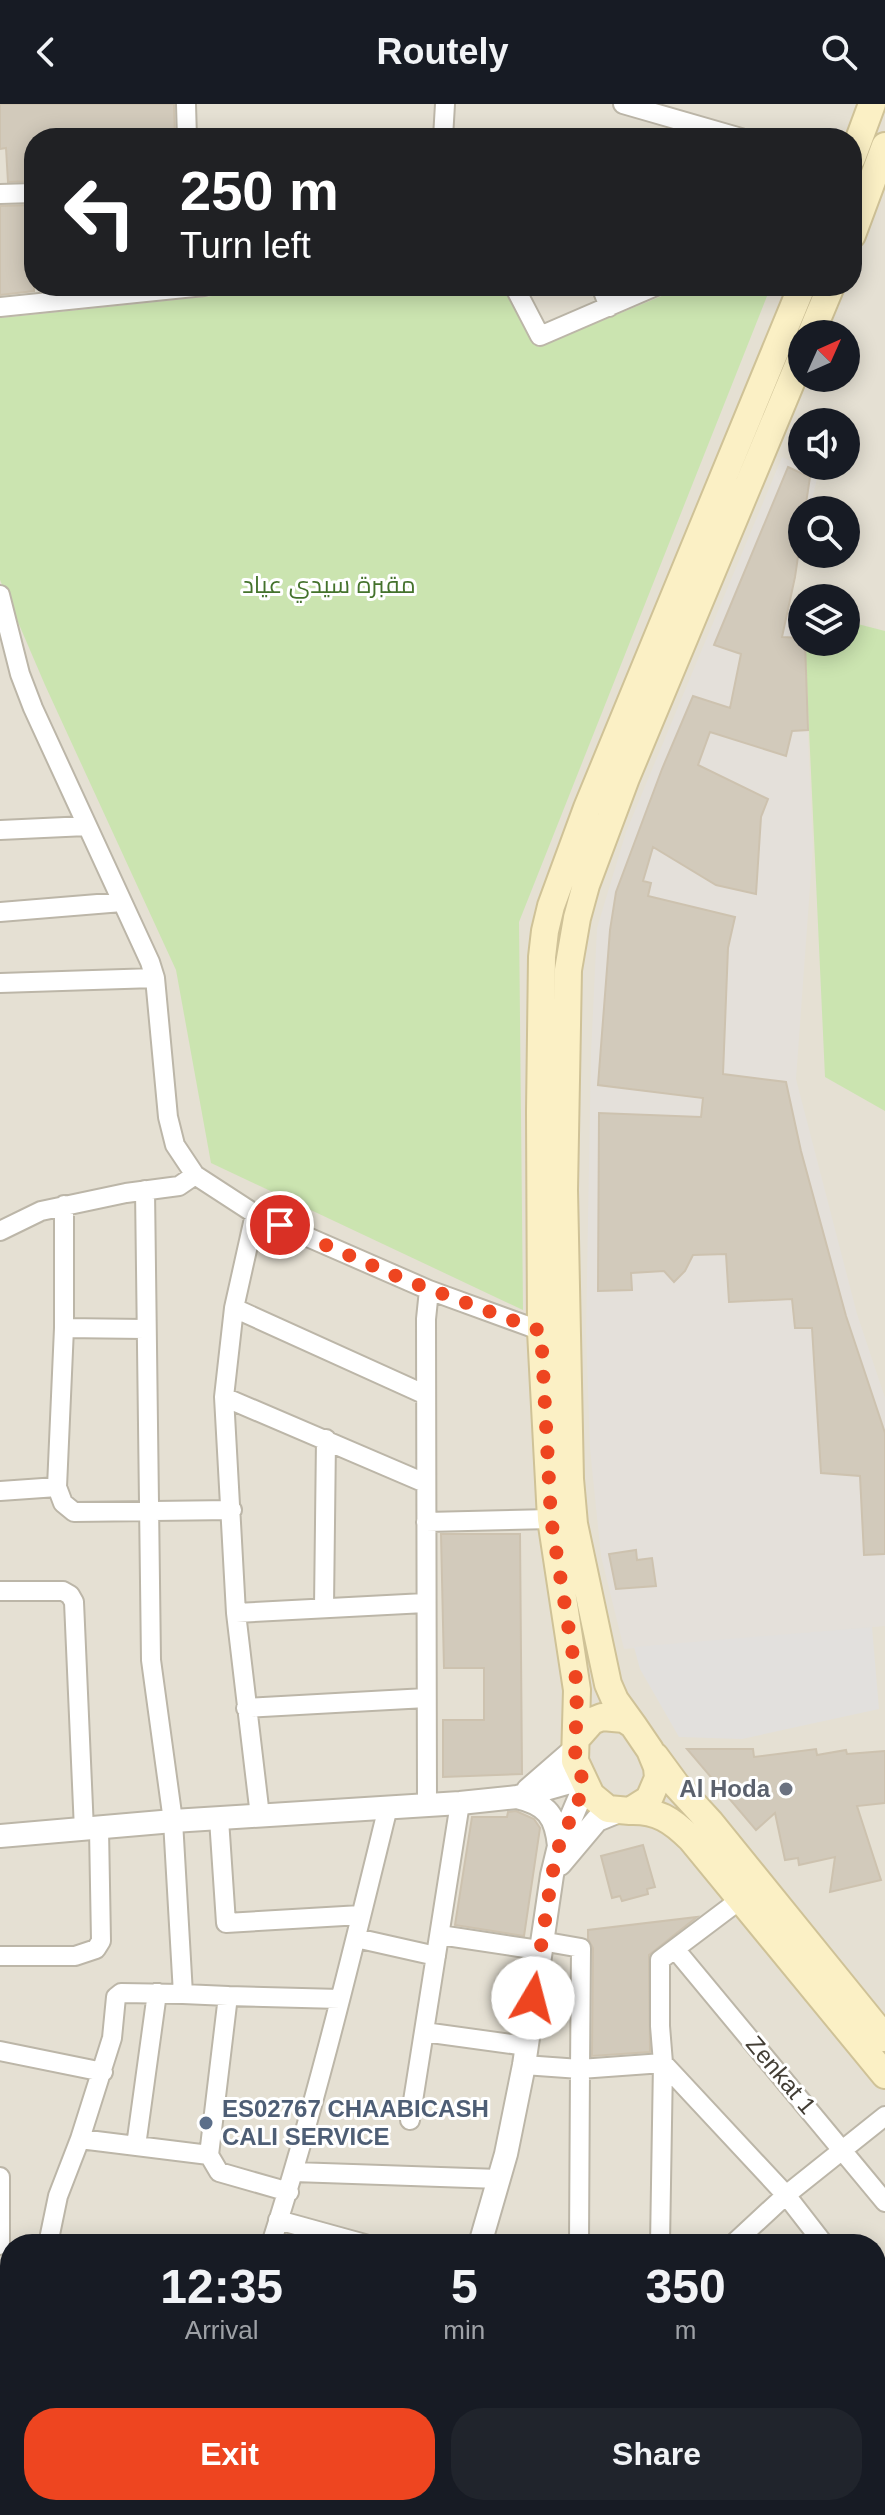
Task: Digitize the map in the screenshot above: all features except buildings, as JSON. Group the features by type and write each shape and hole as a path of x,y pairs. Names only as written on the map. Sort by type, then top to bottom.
{"main road":[{"path":"862,131 872,104"},
{"path":"862,202 870,175 885,146"},
{"path":"798,296 615,773 577,918 552,1113 551,1519 574,1662 575,1744 583,1782 599,1803 624,1811 646,1811 674,1823 741,1899 885,2075"},
{"path":"817,320 827,296"},
{"path":"615,773 788,387"},
{"path":"553,1334 574,1524 608,1684 615,1700 677,1786 710,1822 885,2038"},
{"path":"575,1744 592,1721 602,1717 613,1716 633,1725"},
{"path":"624,1811 649,1799 655,1790 657,1767 650,1750"}],"street":[{"path":"186,104 187,128"},
{"path":"444,128 445,104"},
{"path":"623,104 686,128"},
{"path":"0,194 24,193"},
{"path":"0,307 42,296"},
{"path":"519,296 540,336 634,296"},
{"path":"605,296 609,307"},
{"path":"0,595 20,674 33,708 155,978 168,1117 175,1145 195,1175 255,1214 429,1290 553,1334"},
{"path":"0,830 87,826"},
{"path":"0,912 122,902"},
{"path":"0,983 155,978"},
{"path":"0,1231 41,1211 179,1186 195,1175"},
{"path":"145,1190 151,1660 173,1821 183,1994"},
{"path":"64,1205 64,1328 57,1487 63,1503 74,1512 232,1510"},
{"path":"255,1214 234,1308 224,1397 236,1613 260,1816"},
{"path":"427,1805 425,1483 429,1290"},
{"path":"234,1308 426,1395"},
{"path":"64,1328 145,1329"},
{"path":"224,1397 425,1483"},
{"path":"324,1607 326,1439"},
{"path":"0,1491 57,1487"},
{"path":"426,1522 551,1519"},
{"path":"0,1591 63,1591 74,1602 101,1941 96,1949 75,1956 0,1956"},
{"path":"236,1613 425,1603"},
{"path":"246,1708 426,1698"},
{"path":"517,1797 547,1775 575,1744"},
{"path":"0,1836 173,1821 460,1803 517,1797 583,1782"},
{"path":"483,2234 499,2179 525,2055 552,1875 559,1846 583,1782"},
{"path":"517,1797 535,1802 548,1813 557,1829 559,1846"},
{"path":"410,2120 460,1803"},
{"path":"274,2234 289,2192 388,1807"},
{"path":"552,1875 585,1831 607,1814 624,1811"},
{"path":"219,1819 226,1923 361,1915"},
{"path":"660,2234 663,2063 660,1960 741,1899"},
{"path":"440,1935 581,1948 579,2234"},
{"path":"356,1938 436,1956"},
{"name":"Zenkat 1","path":"675,1949 885,2202"},
{"path":"49,2234 58,2196 103,2072 112,2038 116,1997 121,1993 157,1993 340,1999"},
{"path":"136,2146 157,1993"},
{"path":"228,1996 209,2155 219,2172 289,2192"},
{"path":"424,2032 580,2069 663,2063"},
{"path":"0,2051 103,2072"},
{"path":"663,2063 786,2195 816,2234"},
{"path":"746,2234 786,2195 885,2116"},
{"path":"80,2139 209,2155"},
{"path":"294,2172 499,2179"},
{"path":"0,2177 3,2234"},
{"path":"278,2220 329,2234"}],"shaded area":[{"path":"0,104 885,104 885,2234 0,2234"},
{"path":"782,457 788,460 788,480 816,480 813,496 788,496 788,568 797,568 794,584 788,584 788,656 804,656 813,846 796,1079 857,1314 885,1398 885,1626 624,1649 601,1556 590,1449 586,1333 591,1053 597,928 626,832"},
{"path":"872,1627 879,1709 742,1739 679,1737 640,1669 634,1647"}],"green space":[{"name":"مقبرة سيدي عياد","path":"212,296 511,296 538,347 662,296 767,296 519,922 523,1310 211,1163 176,970 0,580 0,318"},
{"path":"860,625 885,631 885,1111 825,1077 806,656 860,656"}],"place":[{"name":"Al Hoda","path":"786,1789"},
{"name":"ES02767 CHAABICASH CALI SERVICE","path":"206,2123"}],"route":[{"path":"280,1225 403,1279 541,1331 551,1519 577,1690 575,1761 585,1785 559,1846 533,1998"}]}
